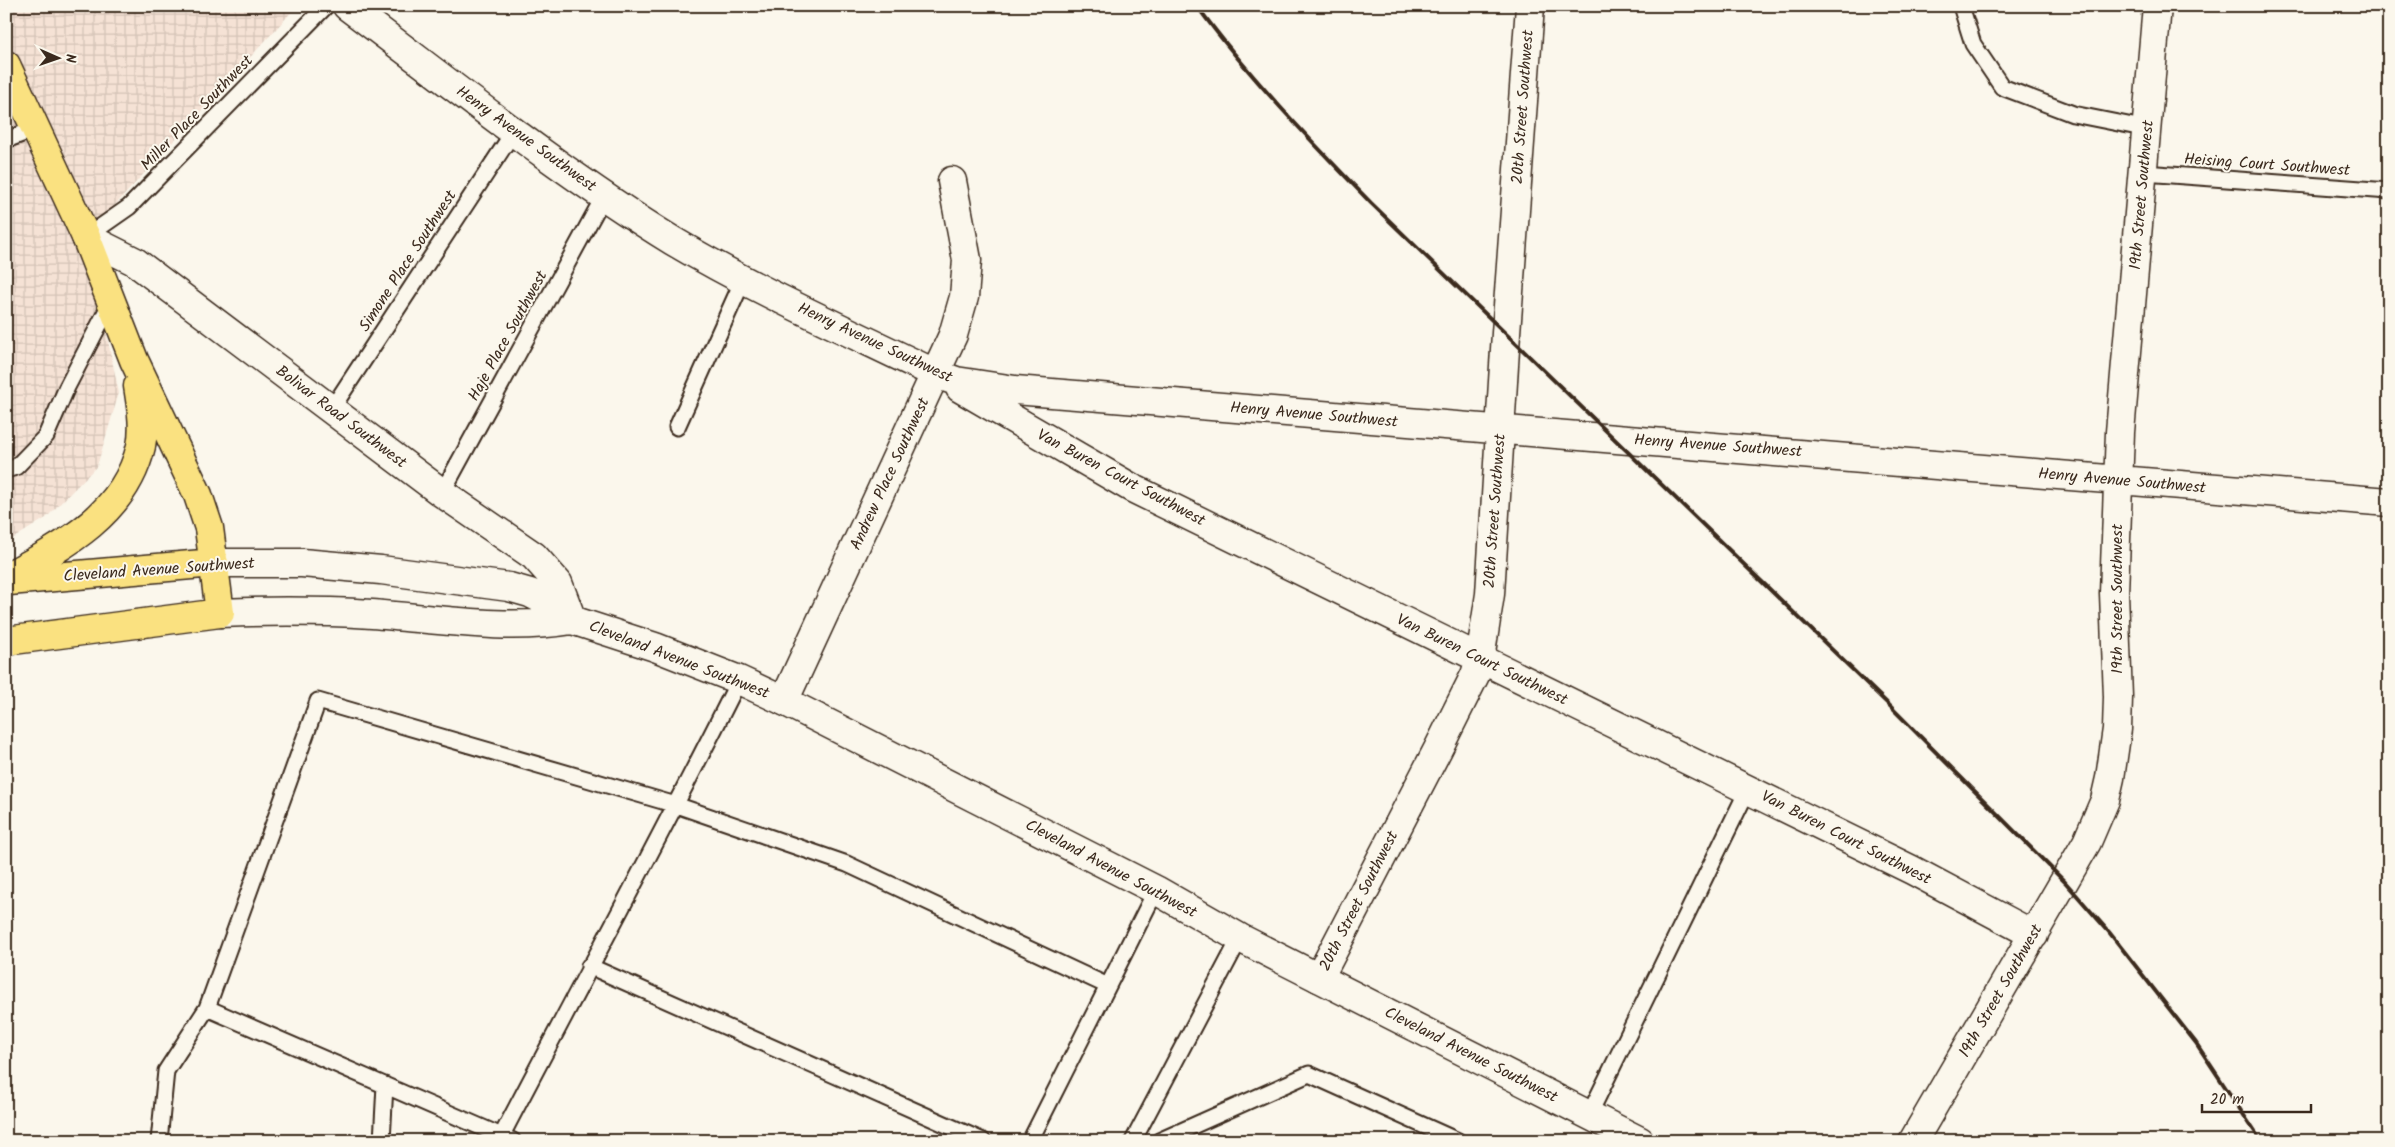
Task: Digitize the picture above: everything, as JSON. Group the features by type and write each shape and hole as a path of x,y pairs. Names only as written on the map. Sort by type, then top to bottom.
{"main road":[{"path":"6,65 86,237 134,360 198,495 209,528 220,613"},
{"path":"6,579 67,544 104,513 128,482 141,446 143,421 134,360"},
{"name":"Cleveland Avenue Southwest","path":"6,579 214,563"},
{"name":"Cleveland Avenue Southwest","path":"6,641 220,613"}],"street":[{"name":"Henry Avenue Southwest","path":"347,6 604,196 674,241 744,280 936,374 956,381 1015,390 1501,430 1900,460 2118,482 2389,502"},
{"name":"20th Street Southwest","path":"1319,978 1442,741 1475,675 1480,659 1489,609 1530,6"},
{"name":"19th Street Southwest","path":"1913,1141 2087,842 2105,800 2110,778 2117,729 2118,698 2114,593 2120,432 2148,129 2157,6"},
{"name":"Andrew Place Southwest","path":"784,701 954,336 964,297 967,260 965,240 952,181"},
{"name":"Bolivar Road Southwest","path":"86,237 134,261 442,493 543,564 558,583 572,620"},
{"name":"Van Buren Court Southwest","path":"936,374 1132,488 1912,870 2034,935"},
{"name":"Cleveland Avenue Southwest","path":"214,563 302,563 381,570 509,587 530,593 553,605 572,620 655,647 739,680 784,701 1156,890 1240,938 1640,1141"},
{"name":"Cleveland Avenue Southwest","path":"220,613 268,611 369,614 507,625 545,624 572,620"}],"lane":[{"name":"Miller Place Southwest","path":"86,237 129,207 326,6"},
{"path":"1961,6 1973,44 2002,87 2073,114 2148,129"},
{"path":"6,140 35,129"},
{"name":"Simone Place Southwest","path":"331,410 514,131"},
{"name":"Heising Court Southwest","path":"2144,173 2389,191"},
{"name":"Haje Place Southwest","path":"442,493 604,196"},
{"path":"677,427 744,280"},
{"path":"6,470 16,467 46,436 67,387 111,302"},
{"path":"207,1008 508,1138 589,966 676,805 739,680"},
{"path":"159,1141 166,1071 207,1008 318,701 676,805 846,864 1108,986"},
{"path":"1589,1115 1748,789"},
{"path":"1030,1141 1156,890"},
{"path":"1133,1141 1240,938"},
{"path":"589,966 983,1141"},
{"path":"1159,1141 1309,1074 1458,1141"},
{"path":"382,1141 385,1085"}],"shaded area":[{"path":"6,6 297,6 86,237 119,393 97,466 46,518 6,543"}],"railway":[{"path":"1197,6 1259,83 1371,203 1888,704 2065,882 2109,932 2196,1043 2261,1141"}]}
